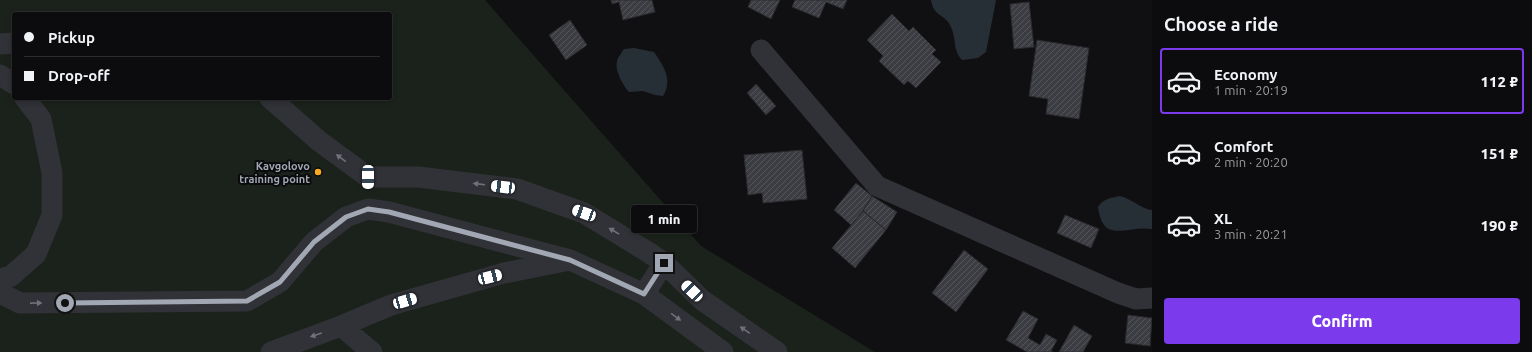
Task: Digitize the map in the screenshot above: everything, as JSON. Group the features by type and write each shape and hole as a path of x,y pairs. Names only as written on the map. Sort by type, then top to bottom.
{"street":[{"path":"0,44 12,43"},
{"path":"761,50 877,186 1118,293 1136,298 1152,298"},
{"path":"0,75 12,83"},
{"path":"0,279 12,276 36,254 52,215 52,173 42,120 27,100"},
{"path":"272,100 319,141 368,177 418,177 517,189 584,213 664,263 702,300 777,352"},
{"path":"368,177 368,209"},
{"path":"0,293 20,304 247,301 280,282 314,242 346,217 368,209 389,212 570,260 644,294 723,352"},
{"path":"271,352 341,326 390,305 504,273 570,260"},
{"path":"644,294 664,263"},
{"path":"341,326 372,352"}],"shaded area":[{"name":"Kavgolovo training point","path":"0,0 485,0 701,246 875,352 0,352"},
{"path":"931,0 996,0 986,52 978,58 962,60 957,52 953,32 949,23 937,13 932,6"},
{"path":"634,48 654,52 661,63 667,79 666,90 663,96 643,91 629,92 624,85 617,71 618,58 624,49"},
{"path":"1120,196 1152,210 1152,229 1142,228 1117,231 1110,230 1105,226 1101,219 1098,207 1110,198"}],"building":[{"path":"611,0 652,0 655,12 623,20 619,2 612,4"},
{"path":"751,0 780,0 771,19 748,7"},
{"path":"795,0 847,0 843,9 826,2 819,18 792,7"},
{"path":"1029,2 1034,47 1014,49 1010,4"},
{"path":"892,14 909,31 913,27 936,50 932,54 941,62 916,88 908,81 904,85 879,61 883,56 867,40"},
{"path":"570,20 587,45 566,60 549,35"},
{"path":"1037,40 1089,48 1079,119 1046,114 1048,99 1029,96"},
{"path":"756,84 776,106 766,115 747,93"},
{"path":"802,150 807,199 763,203 762,193 748,195 744,155"},
{"path":"856,183 872,196 863,211 851,225 834,210"},
{"path":"872,196 897,212 886,230 863,211"},
{"path":"863,211 886,230 855,268 832,248"},
{"path":"1065,215 1099,229 1091,248 1057,233"},
{"path":"964,250 988,269 956,312 932,293"},
{"path":"1023,311 1038,319 1028,338 1040,345 1046,334 1057,340 1051,351 1053,352 1027,352 1006,340"},
{"path":"1128,315 1152,318 1150,346 1125,343"},
{"path":"1074,325 1092,336 1083,352 1059,352"}],"place":[{"name":"Kavgolovo training point","path":"318,172"}],"route":[{"path":"65,303 247,301 280,282 314,242 346,217 368,209 389,212 570,260 644,294 664,263"}]}
